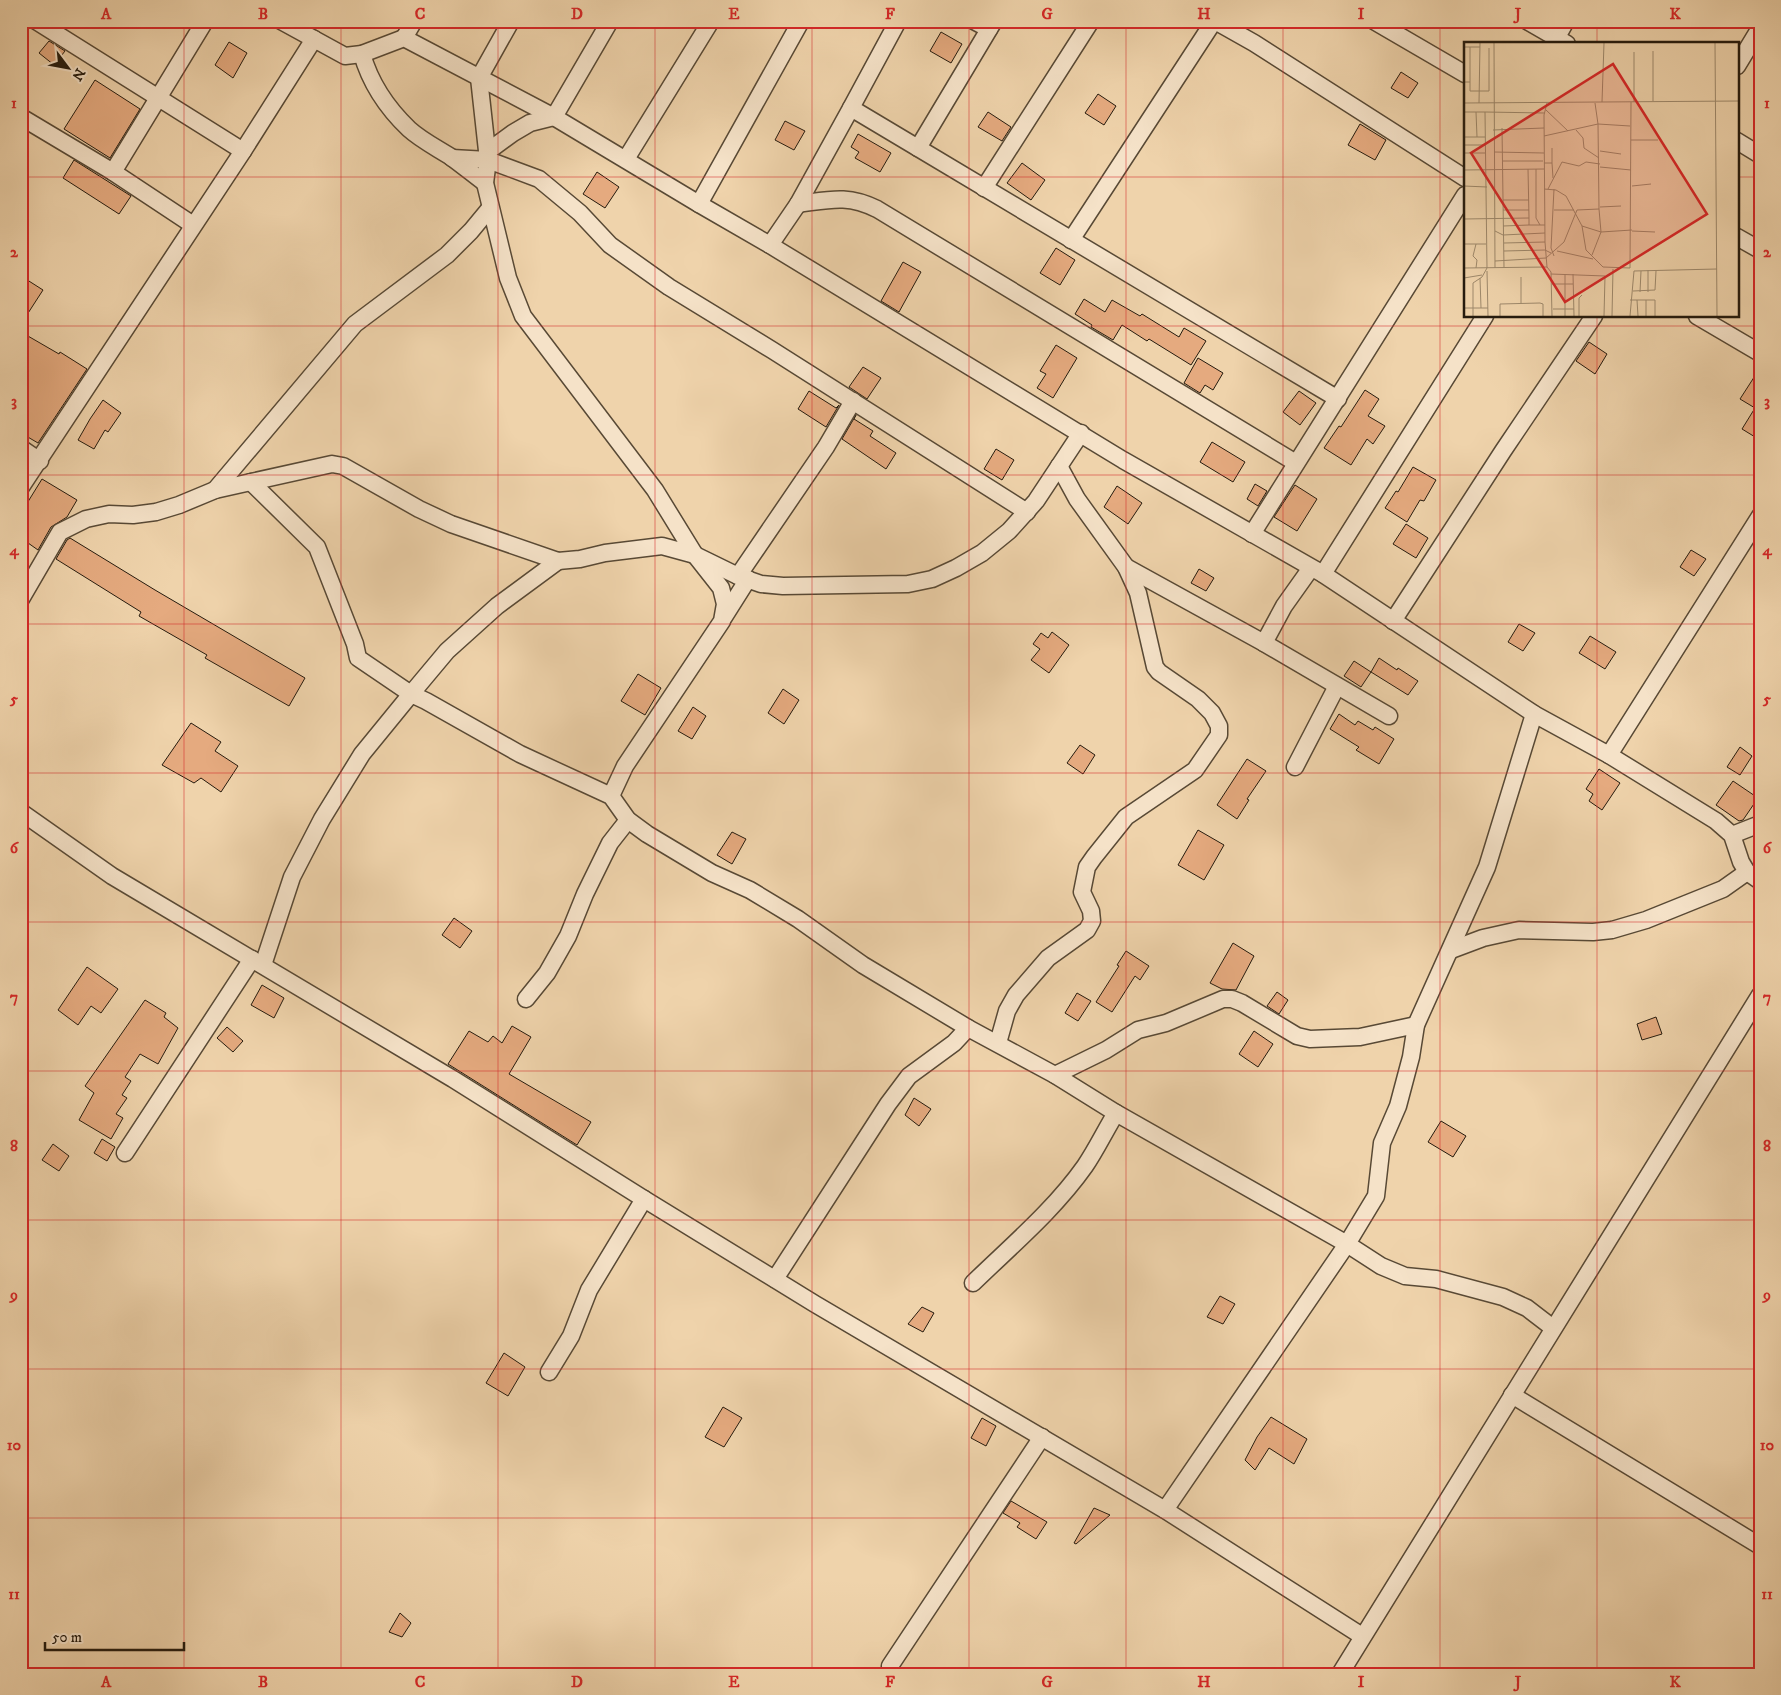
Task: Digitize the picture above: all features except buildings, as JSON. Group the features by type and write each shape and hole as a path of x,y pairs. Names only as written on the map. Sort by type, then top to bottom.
{"street":[{"path":"36,21 243,150"},
{"path":"113,172 205,21"},
{"path":"281,21 345,56 362,54 404,38 414,21"},
{"path":"511,21 479,78 488,156 485,183 508,278 523,316 655,490 696,555 721,588 725,604 722,621"},
{"path":"488,156 513,133 530,123 554,118 610,21"},
{"path":"626,159 711,21"},
{"path":"699,204 802,21"},
{"path":"770,245 798,204 898,21"},
{"path":"918,148 991,25 974,21"},
{"path":"984,188 1091,21"},
{"path":"1071,240 1214,21 1254,43 1464,177"},
{"path":"1374,21 1464,73"},
{"path":"1527,21 1559,42 1566,21"},
{"path":"1738,64 1760,28"},
{"path":"404,38 554,118 626,159 1123,460 1317,571 1534,714 1609,755 1716,821 1732,835 1736,851 1754,877 1646,920 1612,930 1593,932 1518,930 1484,938 1450,950"},
{"path":"21,487 40,461 314,39"},
{"path":"362,54 367,71 376,88 408,129 452,158 485,183"},
{"path":"851,108 1338,399"},
{"path":"21,117 113,172 192,226"},
{"path":"1738,141 1760,155"},
{"path":"452,158 488,156 538,179 580,213 618,251 669,287 1027,512"},
{"path":"1252,534 1464,197"},
{"path":"798,204 840,199 855,200 876,209 1296,463"},
{"path":"215,490 354,324 447,254 471,231 490,208"},
{"path":"1738,238 1760,250"},
{"path":"1264,643 1284,606 1317,571 1484,318"},
{"path":"1393,621 1503,451 1593,318"},
{"path":"1700,318 1760,353"},
{"path":"611,796 625,766 722,621 743,578 853,401"},
{"path":"22,595 60,532 96,516 156,512 215,490 332,464 343,466 451,524 558,560 580,559 605,553 662,546 696,555 743,578 761,584 783,586 908,584 932,579 956,568 982,553 1009,531 1027,512 1080,433"},
{"path":"21,448 40,461"},
{"path":"998,1043 1006,1010 1016,994 1048,958 1087,930 1092,921 1091,911 1082,892 1087,867 1126,817 1195,770 1219,735 1219,726 1212,713 1198,699 1159,672 1155,667 1138,593 1126,567 1077,499 1059,466"},
{"path":"251,482 317,547 355,644 358,658 411,694 520,754 611,796 628,820 647,834 712,873 750,890 798,919 863,965 968,1028 1055,1074 1116,1113 1347,1244 1381,1266 1405,1276 1436,1279 1503,1297 1527,1308 1553,1328"},
{"path":"1609,755 1760,516"},
{"path":"125,1153 257,962 292,877 322,819 362,754 447,651 497,606 558,560"},
{"path":"1126,567 1264,643 1389,716"},
{"path":"1295,767 1337,686"},
{"path":"1165,1510 1347,1244 1376,1196 1382,1143 1398,1106 1411,1057 1416,1025 1487,867 1534,714"},
{"path":"21,812 112,876 453,1079 644,1200 815,1304 1165,1510 1362,1636"},
{"path":"526,999 547,973 564,944 585,894 610,843 628,820"},
{"path":"1732,835 1760,824"},
{"path":"1343,1673 1362,1636 1760,995"},
{"path":"1055,1074 1106,1050 1138,1030 1166,1023 1223,999 1232,999 1242,1003 1297,1036 1310,1039 1360,1037 1416,1025"},
{"path":"776,1279 888,1104 910,1076 954,1043 968,1028"},
{"path":"973,1283 1037,1222 1065,1192 1085,1166 1116,1113"},
{"path":"549,1372 571,1336 589,1290 644,1200"},
{"path":"1512,1395 1760,1546"},
{"path":"890,1666 1042,1437"}]}
